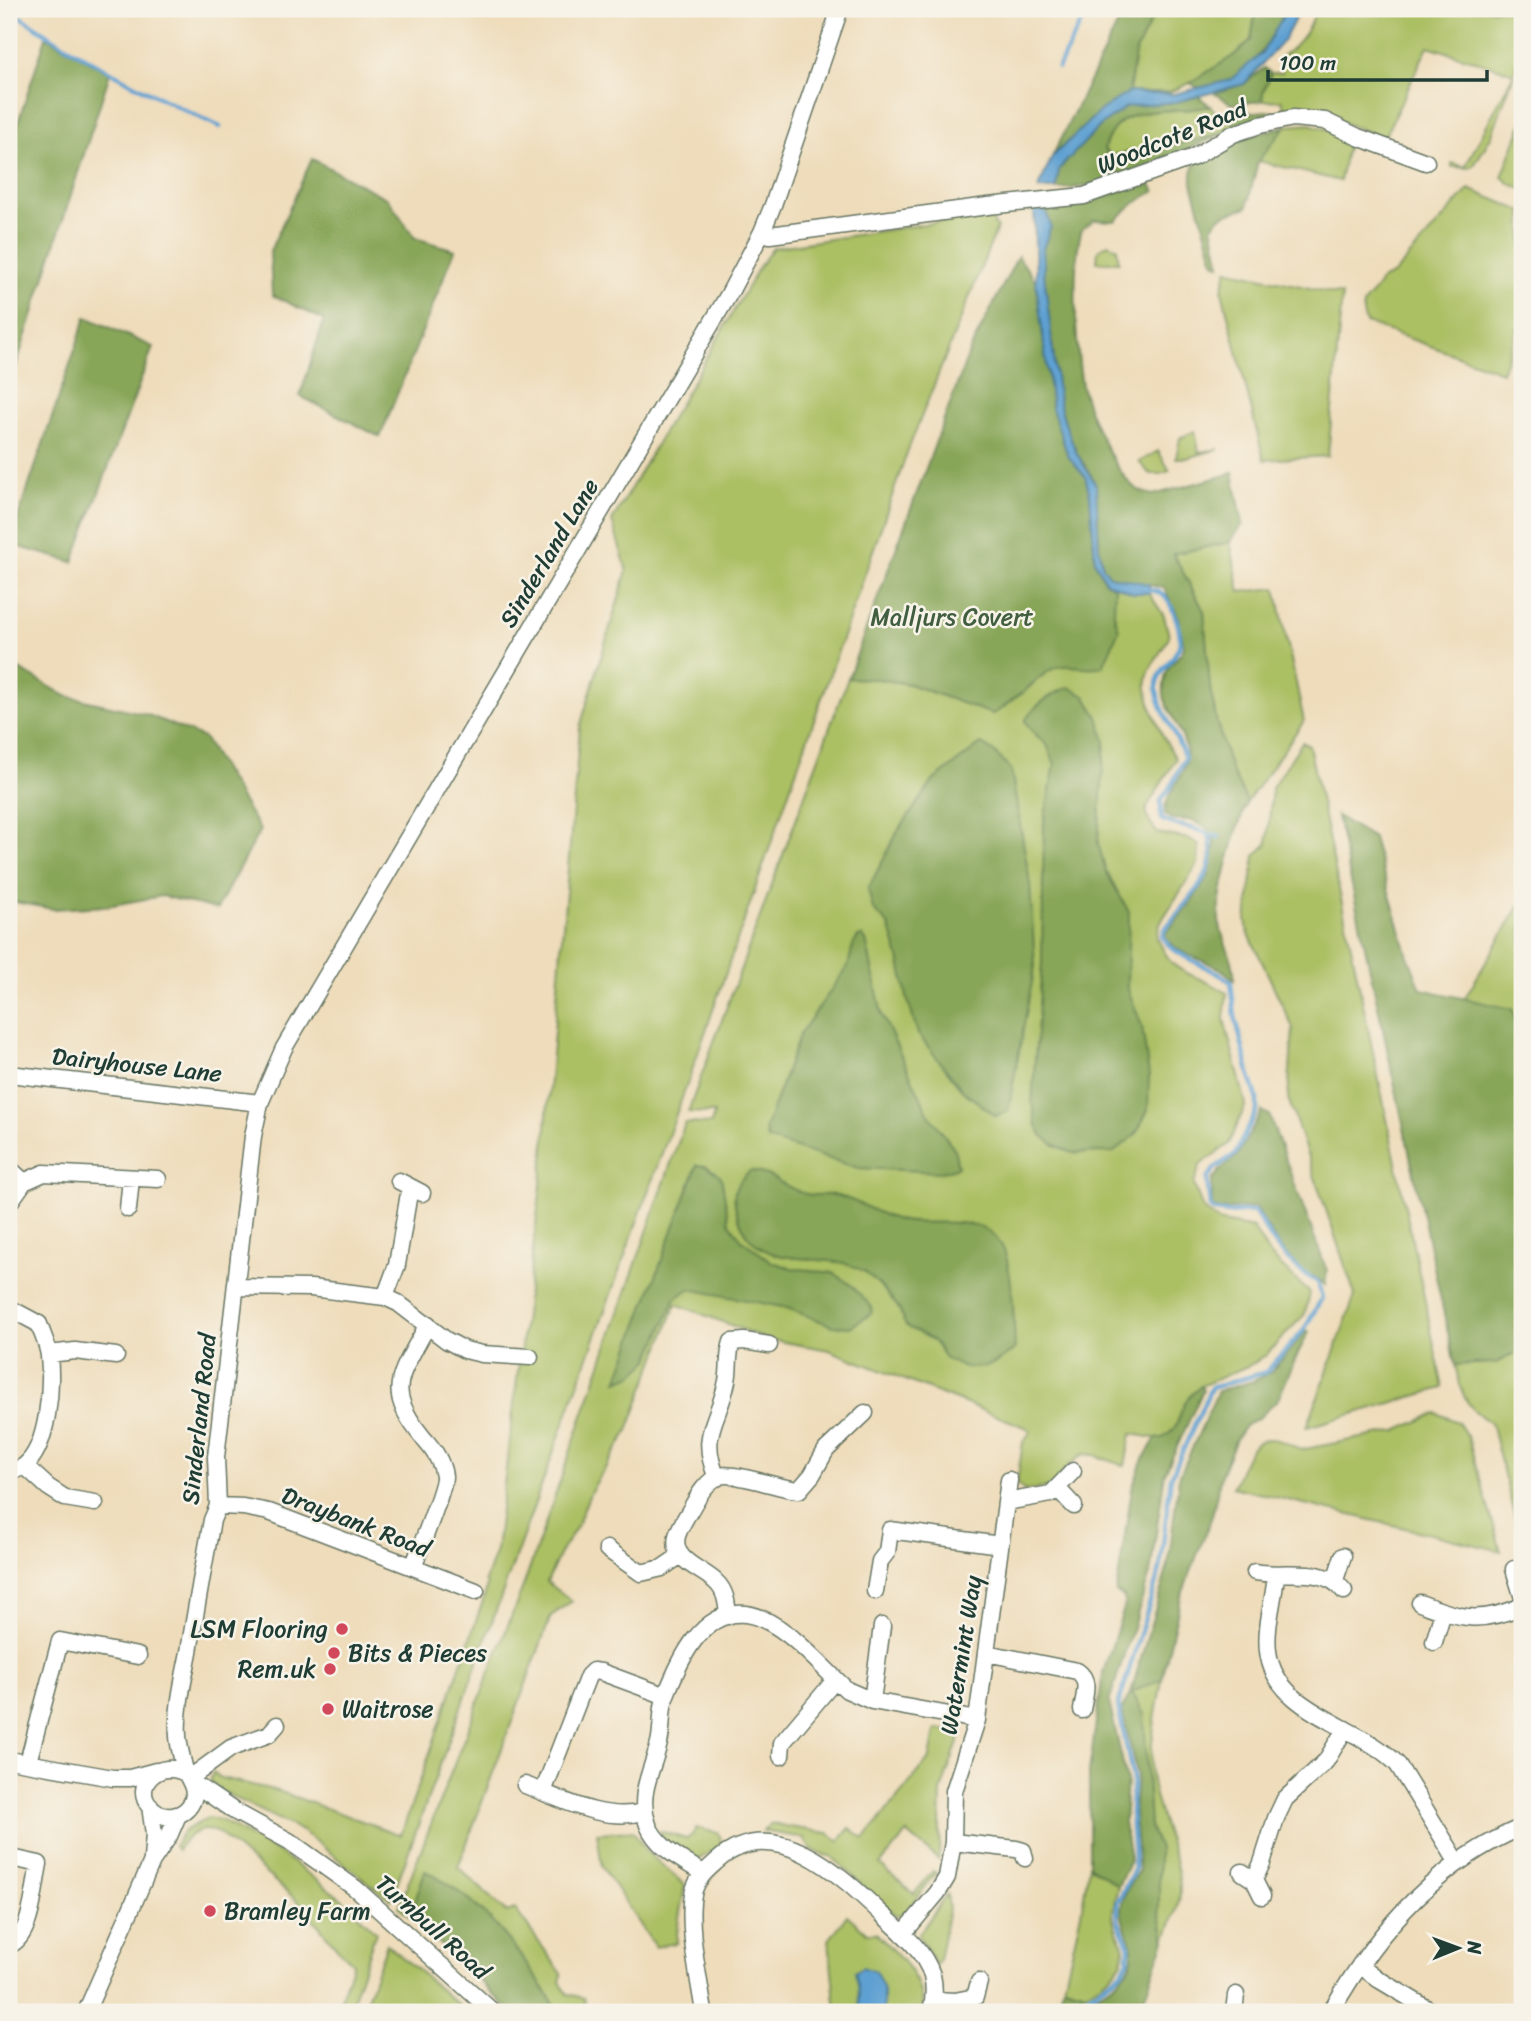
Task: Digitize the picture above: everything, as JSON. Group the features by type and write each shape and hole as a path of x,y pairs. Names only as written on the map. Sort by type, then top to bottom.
{"street":[{"name":"Sinderland Lane","path":"260,1103 284,1048 729,295 762,232 840,9"},
{"name":"Woodcote Road","path":"762,232 770,235 1098,193 1194,157 1233,134 1293,118 1325,121 1358,137 1426,162"},
{"name":"Dairyhouse Lane","path":"9,1074 260,1103"},
{"name":"Sinderland Road","path":"86,2012 152,1861 180,1814 192,1802 190,1778 178,1738 186,1669 212,1520 218,1506 216,1457 253,1136 260,1103"},
{"path":"9,1168 24,1182"},
{"path":"9,1203 24,1182 44,1173 158,1179"},
{"path":"128,1209 131,1178"},
{"path":"385,1297 397,1265 410,1187"},
{"path":"236,1287 311,1288 385,1297 398,1303 446,1340 465,1350 482,1354 530,1357"},
{"path":"9,1308 39,1324 49,1354 47,1423 25,1466 9,1473"},
{"path":"413,1567 444,1485 444,1473 437,1455 407,1417 399,1401 398,1386 428,1324"},
{"path":"717,1478 708,1450 709,1432 727,1379 727,1357 732,1342 769,1345"},
{"path":"49,1354 75,1351 116,1356"},
{"path":"728,1616 727,1599 717,1583 685,1561 677,1549 677,1536 707,1484 721,1475 735,1476 782,1489 799,1490 812,1475 826,1450 866,1413"},
{"path":"25,1466 48,1488 65,1498 95,1503"},
{"path":"1006,1502 1041,1496 1058,1489 1073,1471"},
{"name":"Watermint Way","path":"903,1934 947,1879 953,1838 954,1791 977,1720 1009,1480"},
{"path":"1058,1489 1074,1506"},
{"name":"Draybank Road","path":"218,1506 243,1507 269,1513 476,1591"},
{"path":"875,1591 880,1561 887,1552 890,1531 1000,1545"},
{"path":"607,1549 641,1573 662,1567 681,1555"},
{"path":"1255,1572 1276,1575 1314,1574 1340,1585 1343,1556"},
{"path":"1514,1569 1522,1595"},
{"path":"1276,1575 1268,1648 1272,1670 1285,1691 1345,1729 1374,1743 1398,1765 1458,1863"},
{"path":"1420,1603 1465,1618 1489,1618 1522,1606"},
{"path":"1434,1642 1443,1612"},
{"path":"703,1873 655,1839 644,1812 643,1794 661,1737 666,1696 692,1642 715,1621 728,1616 747,1614 773,1625 790,1636 847,1690 872,1701 977,1720"},
{"path":"872,1701 882,1626"},
{"path":"28,1762 60,1641 138,1656"},
{"path":"986,1653 1077,1671 1084,1678 1086,1685 1082,1710"},
{"path":"543,1792 587,1676 593,1671 666,1696"},
{"path":"780,1756 782,1743 835,1680"},
{"path":"9,1760 113,1778 131,1778 173,1768 190,1778 231,1748 269,1734 276,1725"},
{"path":"1262,1896 1248,1876 1262,1863 1285,1799 1325,1761 1345,1729"},
{"name":"Sinderland Road","path":"152,1861 154,1830 146,1787 178,1738"},
{"path":"113,1778 134,1789 159,1814 180,1814"},
{"name":"Turnbull Road","path":"190,1778 234,1811 289,1841 355,1888 493,2012"},
{"path":"525,1785 600,1814 618,1816 644,1812"},
{"name":"Turnbull Road","path":"180,1814 208,1806 234,1811"},
{"path":"1331,2012 1360,1965 1403,1910 1458,1863 1522,1827"},
{"path":"953,1838 1016,1849 1023,1851 1025,1858"},
{"path":"704,2012 692,1917 694,1892 703,1873 728,1853 744,1845 775,1844 797,1850 831,1868 919,1949 934,1984 933,2006 970,2000 975,1997 979,1982"},
{"path":"9,1945 21,1937 28,1920 39,1864 16,1859"},
{"path":"1360,1965 1433,2012"},
{"path":"1234,2012 1236,1994"}],"green space":[{"path":"1125,9 1157,9 1135,53 1129,92 1101,110 1052,157"},
{"path":"1157,9 1256,9 1251,40 1233,56 1190,83 1169,92 1129,92 1135,53"},
{"path":"1256,9 1287,9 1271,39 1257,57 1228,81 1199,88 1190,83 1233,56 1251,40"},
{"path":"1316,9 1522,9 1522,52 1491,137 1474,165 1470,168 1452,167 1452,163 1465,167 1514,73 1428,46 1384,138 1323,115 1286,115 1282,100 1262,101 1271,73 1282,73 1282,56 1303,36"},
{"path":"46,37 110,73 9,388 9,150"},
{"path":"1264,68 1271,73 1262,101 1232,104 1214,93 1244,84"},
{"path":"1199,96 1210,106 1148,112 1121,122 1111,133 1104,149 1110,156 1206,138 1237,127 1217,116 1266,111 1273,112 1275,118 1238,127 1150,166 1100,183 1056,189 1059,169 1099,127 1126,106 1176,102"},
{"path":"1210,106 1238,127 1206,138 1110,156 1104,149 1111,133 1121,122 1134,115"},
{"path":"1310,124 1343,135 1348,141 1340,181 1258,161 1286,126"},
{"path":"1522,124 1522,189 1502,177"},
{"path":"1286,126 1258,161 1247,207 1221,216 1212,226 1220,265 1214,262 1192,183 1194,167 1200,159 1222,146"},
{"path":"312,159 388,199 415,238 455,250 380,437 300,396 324,320 272,295 270,251"},
{"path":"1150,183 1155,191 1132,205 1115,221 1095,220 1082,229 1076,284 1080,370 1085,397 1102,439 1118,468 1136,489 1153,495 1233,473 1243,524 1230,542 1173,554 1204,611 1210,688 1217,723 1231,770 1247,802 1228,860 1219,907 1220,926 1233,964 1234,980 1221,969 1181,951 1165,934 1190,904 1209,875 1215,843 1206,827 1190,820 1171,819 1165,815 1167,800 1184,768 1187,753 1166,702 1164,683 1169,667 1184,647 1178,616 1164,588 1110,576 1103,567 1099,549 1096,485 1077,454 1059,402 1044,273 1043,249 1051,226 1045,209 1082,206 1126,188"},
{"path":"1469,189 1522,211 1522,317 1502,372 1366,323 1363,314 1364,303 1381,280 1394,274"},
{"path":"988,214 997,228 908,450 690,1076 391,1900 302,1831 219,1790 210,1781 213,1772 221,1778 278,1791 401,1835 484,1598 487,1585 485,1581 496,1550 541,1185 580,727 627,571 612,521 759,267 773,248"},
{"path":"1108,244 1117,248 1119,262 1097,262 1098,250"},
{"name":"Malljurs Covert","path":"1018,256 1036,282 1052,408 1068,456 1085,476 1090,495 1095,561 1105,582 1115,587 1114,614 1119,630 1103,666 1064,666 1053,669 992,714 909,684 848,678 970,350"},
{"path":"1227,270 1342,295 1328,456 1264,460 1222,291"},
{"path":"86,317 153,347 73,562 9,544"},
{"path":"1195,431 1199,452 1219,449 1187,458 1176,458 1180,438"},
{"path":"1158,451 1170,471 1150,474 1139,462"},
{"path":"1034,488 1133,593 1149,593 1164,616 1169,636 1150,670 1147,684 1155,718 1176,759 1147,807 1147,817 1157,833 1190,839 1199,845 1198,864 1160,923 1157,938 1168,958 1177,967 1227,993 1224,1019 1246,1104 1229,1144 1200,1165 1194,1184 1202,1207 1218,1221 1253,1228 1269,1254 1310,1293 1305,1314 1266,1355 1201,1386 1187,1400 1172,1433 1161,1439 1131,1434 1125,1466 1083,1454 1066,1468 1052,1487 1024,1491 1017,1483 1023,1442 1031,1431 1025,1427 829,1350 767,1339 676,1304 627,1433 591,1491 576,1528 560,1553 547,1582 572,1601 551,1616 458,1867 506,1912 515,1909 562,1974 560,1982 568,1994 584,1998 586,2012 559,2012 502,1932 467,1898 447,1884 425,1872 410,1917 399,1907 527,1576 685,1123 711,1124 714,1113 688,1112 848,678 909,684 992,714 1018,695 1036,574"},
{"path":"1230,542 1240,592 1276,588 1304,721 1247,802 1231,770 1209,688 1204,611 1173,554"},
{"path":"9,663 66,696 146,714 204,738 260,830 217,909 162,896 107,906 53,909 9,901"},
{"path":"1069,687 1085,696 1098,717 1105,741 1098,843 1106,871 1129,912 1127,987 1142,1026 1149,1075 1148,1110 1136,1134 1114,1152 1072,1153 1053,1144 1043,1136 1036,1124 1032,1102 1042,962 1044,820 1055,765 1047,745 1025,721 1044,700"},
{"path":"1302,742 1309,745 1443,1388 1307,1427 1355,1295 1288,1098 1293,1028 1248,932 1246,920 1255,856 1267,844 1272,788"},
{"path":"981,744 992,750 1011,769 1030,883 1035,966 1008,1111 996,1116 963,1091 918,1034 889,925 873,909 868,889 898,831 934,780"},
{"path":"1337,816 1373,838 1408,956 1421,989 1512,1009 1522,1040 1522,1350 1496,1363 1455,1365"},
{"path":"1522,902 1522,1546 1491,1423 1475,1411 1466,1399 1455,1365 1464,999"},
{"path":"862,936 866,940 882,1015 929,1115 954,1148 958,1167 942,1172 858,1168 767,1139 765,1129 800,1034 848,966 853,945 858,937"},
{"path":"1262,1111 1269,1115 1327,1271 1325,1285 1290,1259 1271,1234 1256,1207 1218,1210 1212,1207 1212,1180 1237,1156"},
{"path":"697,1165 706,1166 721,1176 729,1222 742,1240 772,1262 791,1268 834,1273 852,1286 872,1307 871,1314 850,1327 833,1326 787,1308 689,1289 675,1299 649,1360 633,1375 617,1381"},
{"path":"750,1171 764,1174 807,1194 843,1197 895,1219 922,1223 965,1223 979,1226 990,1233 1000,1243 1008,1263 1015,1348 993,1364 975,1368 957,1365 946,1358 932,1340 907,1326 892,1300 863,1271 846,1264 774,1254 759,1246 746,1233 734,1200 738,1185"},
{"path":"1306,1331 1309,1332 1278,1399 1260,1417 1245,1426 1236,1439 1221,1475 1212,1516 1181,1597 1162,1679 1132,1692 1144,1714 1150,1827 1159,1849 1159,1911 1165,1940 1139,2012 1072,2012 1123,1975 1131,1960 1131,1946 1122,1918 1121,1905 1139,1870 1134,1814 1137,1776 1122,1709 1131,1692 1168,1566 1179,1477 1218,1391 1254,1381 1271,1372"},
{"path":"1201,1386 1203,1390 1165,1473 1150,1574 1109,1702 1127,1781 1124,1823 1130,1860 1118,1886 1089,1865 1089,1772 1103,1673 1125,1605 1124,1597 1116,1593 1132,1489 1142,1461 1156,1438 1161,1439 1173,1430 1188,1398"},
{"path":"1436,1413 1458,1422 1468,1438 1501,1551 1233,1487 1250,1451 1263,1440 1285,1442 1300,1450 1397,1431"},
{"path":"1162,1679 1152,1742 1152,1780 1180,1882 1176,1912 1165,1940 1159,1911 1159,1849 1150,1827 1146,1776 1131,1692"},
{"path":"938,1729 961,1733 941,1791 939,1860 907,1833 880,1865 914,1894 933,1871 936,1873 903,1915 896,1916 831,1856 815,1851 804,1838 763,1831 771,1824 828,1833 839,1841 850,1828 864,1839 930,1758 935,1731"},
{"path":"208,1818 221,1820 284,1856 342,1899 376,1932 348,2012 336,2012 353,1963 300,1903 219,1833 206,1830 195,1832 185,1839 177,1850 174,1846 184,1831"},
{"path":"696,1828 718,1833 722,1844 698,1860 676,1849 659,1832 687,1839"},
{"path":"633,1831 647,1852 685,1885 677,1943 655,1947 602,1867 597,1833"},
{"path":"1089,1865 1118,1886 1113,1918 1124,1954 1118,1968 1087,1992 1064,1986"},
{"path":"425,1871 447,1883 485,1914 517,1951 559,2012 511,2012 410,1917"},
{"path":"947,1894 949,1909 936,1965 918,1935"},
{"path":"847,1915 867,1933 876,1933 908,1968 919,1987 924,2012 836,2012 829,1940"},
{"path":"387,1944 464,2010 465,2012 362,2012"},
{"path":"1064,1986 1087,1992 1069,2003 1065,2012 1054,2012"}],"water":[{"path":"1287,9 1297,9 1284,40 1244,84 1176,102 1126,107 1099,127 1059,169 1056,189 1038,189 1052,157 1101,110 1129,92 1174,94 1230,80 1262,53"},
{"path":"1034,209 1045,209 1051,226 1043,249 1044,273 1059,402 1077,454 1096,485 1099,549 1103,567 1110,576 1149,584 1149,593 1133,593 1106,582 1095,561 1090,495 1085,476 1068,456 1052,408 1036,282"},
{"path":"862,1967 876,1972 883,1987 883,2012 860,2012 855,1972"}],"waterway":[{"path":"9,9 112,72 220,127"},
{"path":"1058,68 1088,9"},
{"path":"1068,2012 1122,1972 1128,1960 1129,1947 1118,1921 1117,1903 1135,1868 1131,1814 1133,1778 1118,1706 1160,1569 1171,1477 1211,1388 1266,1372 1304,1330 1322,1298 1318,1282 1289,1260 1254,1211 1228,1213 1214,1211 1210,1207 1207,1179 1215,1168 1235,1154 1257,1110 1257,1098 1235,1016 1231,982 1185,957 1162,937 1165,929 1200,885 1210,861 1211,848 1208,834 1161,819 1161,800 1185,758 1162,709 1157,685 1160,674 1178,649 1180,637 1175,615 1165,597 1158,592 1146,590"},
{"path":"1208,834 1219,837"}],"place":[{"name":"LSM Flooring","path":"342,1629"},
{"name":"Bits & Pieces","path":"334,1653"},
{"name":"Rem.uk","path":"330,1669"},
{"name":"Waitrose","path":"328,1709"},
{"name":"Bramley Farm","path":"210,1911"}]}
